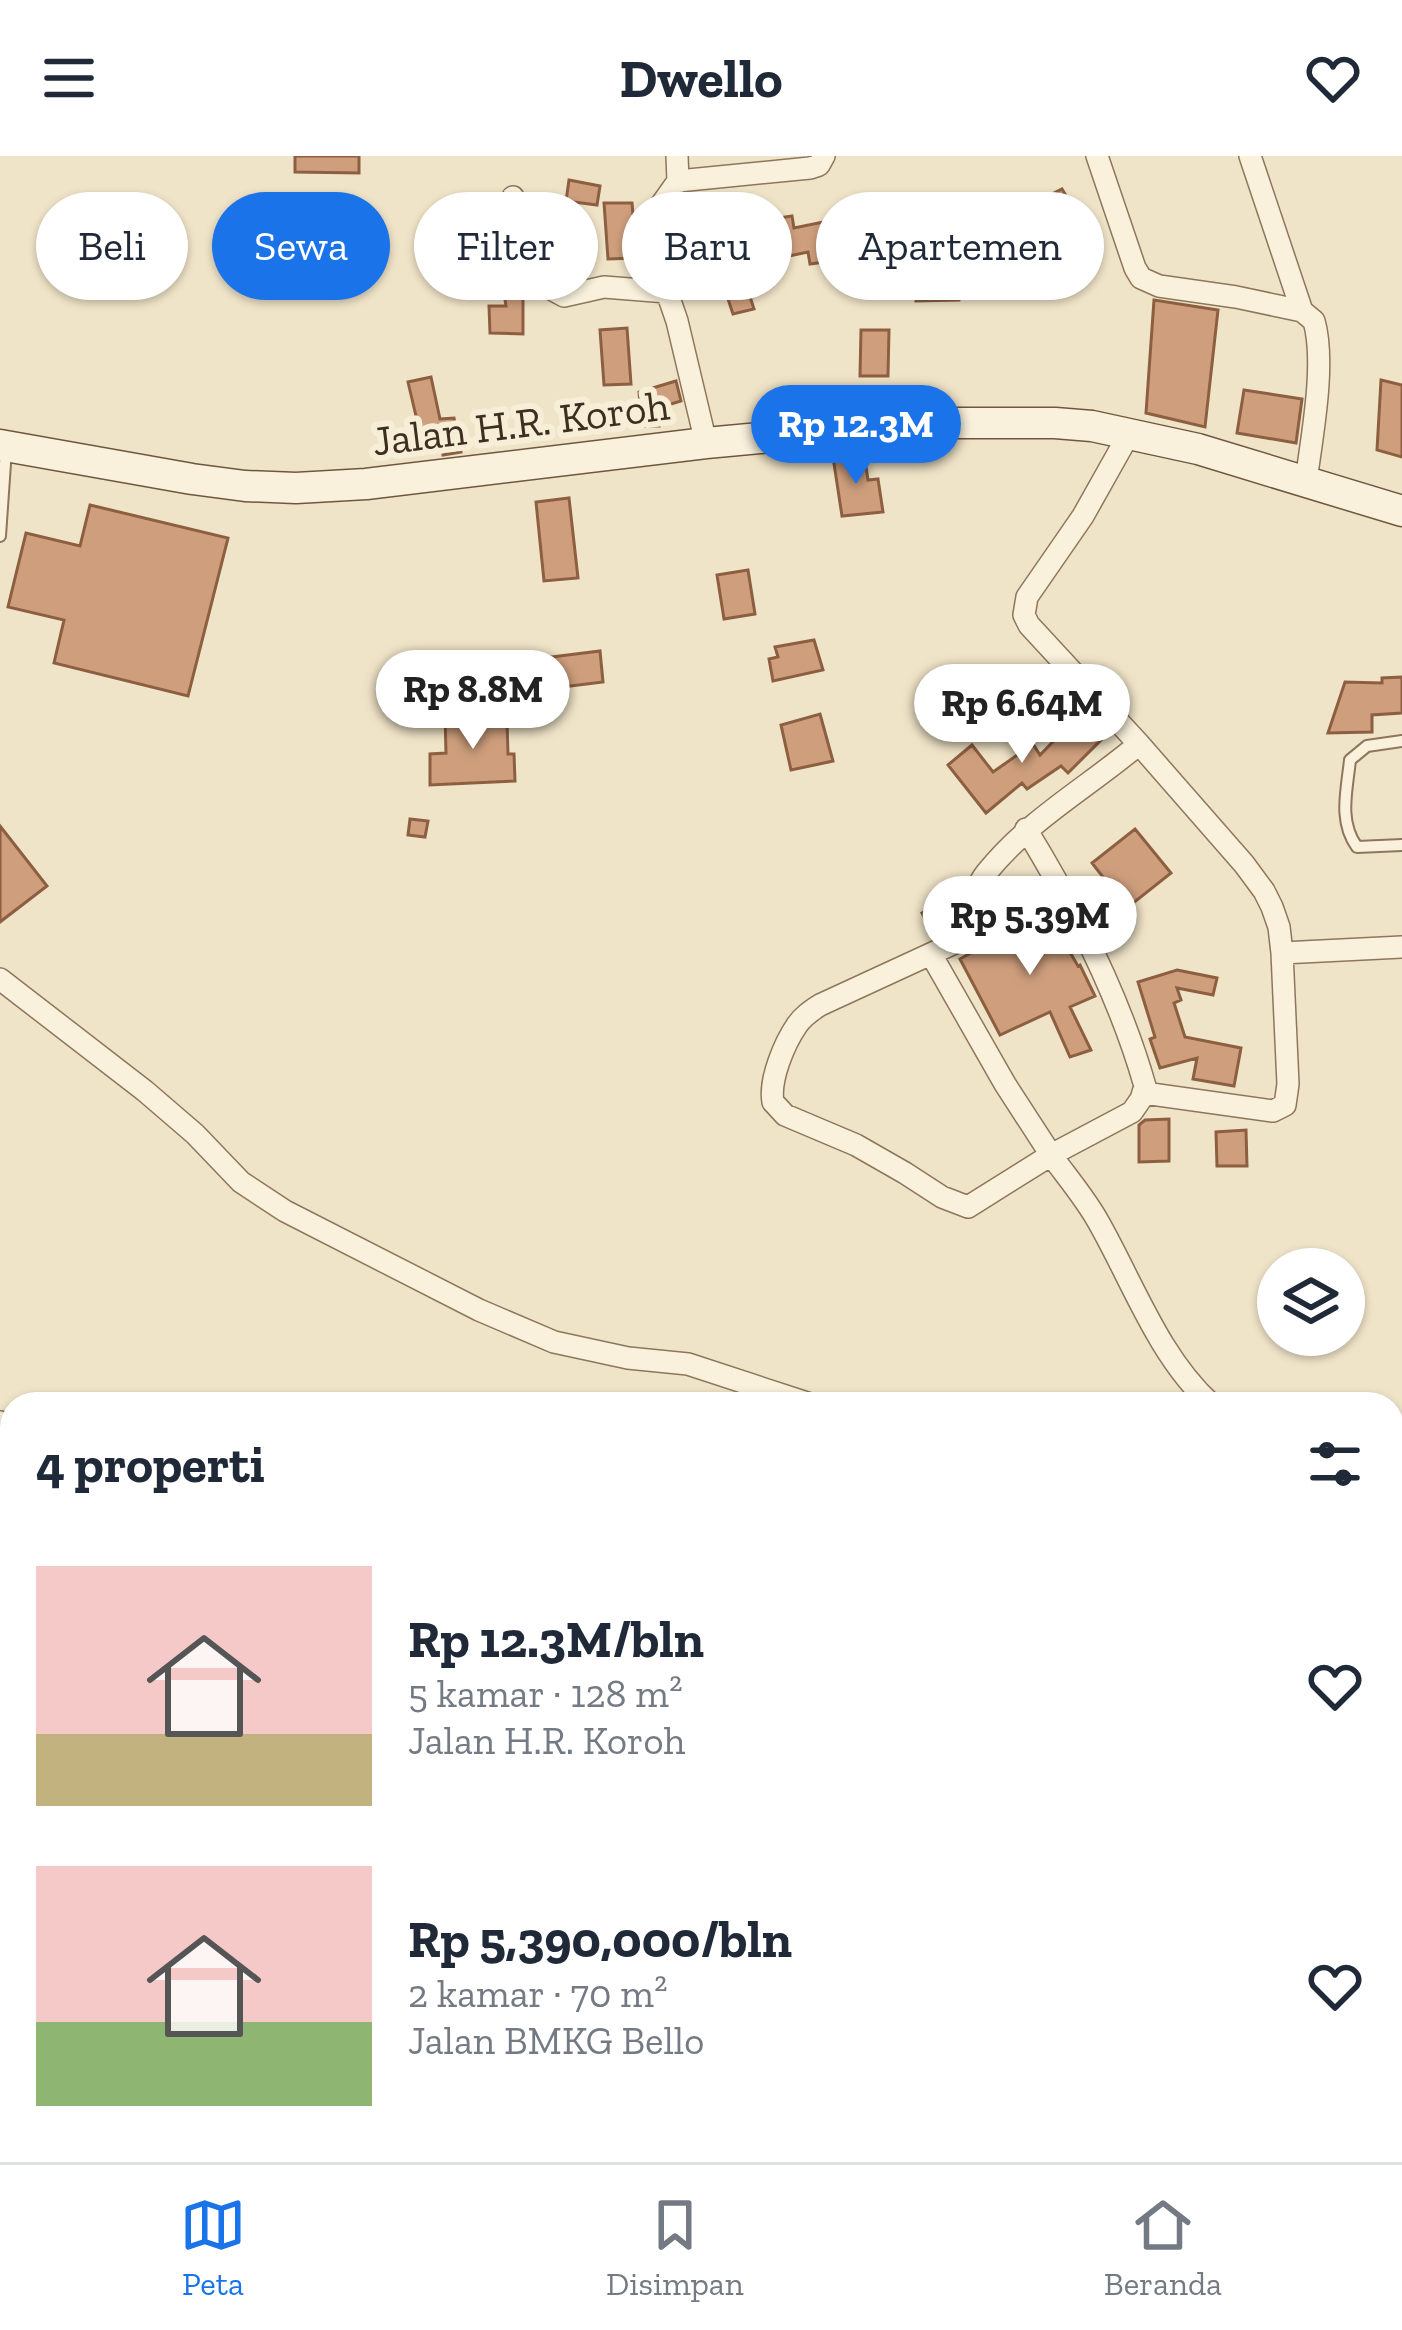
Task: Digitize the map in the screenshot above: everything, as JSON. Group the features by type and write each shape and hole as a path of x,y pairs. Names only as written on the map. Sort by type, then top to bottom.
{"main road":[{"name":"Jalan H.R. Koroh","path":"3,445 245,486 296,488 924,423 1092,426 1198,449 1402,511"}],"street":[{"path":"677,156 679,182"},
{"path":"669,192 679,182 810,168 824,156"},
{"path":"1097,156 1141,278 1160,286 1302,311 1314,320 1317,389 1306,481"},
{"path":"1250,156 1302,311"},
{"path":"670,300 706,443"},
{"path":"1129,434 1024,608 1029,625 1139,744 1264,891 1279,927 1288,1084 1285,1105 1273,1111 1144,1093"},
{"path":"1026,829 1117,1002 1144,1093 1132,1112 964,1208 856,1145 785,1115 773,1102 772,1086 803,1017 961,940 967,934 978,885 1026,829 1139,744"},
{"path":"1282,953 1402,947"},
{"path":"932,956 1005,1084 1096,1217 1162,1341 1200,1392"},
{"path":"0,979 145,1091 241,1181 284,1211 479,1310 554,1342 628,1358 688,1364 773,1392"}],"lane":[{"path":"0,536 3,445"},
{"path":"1402,741 1367,746 1350,760 1344,816 1357,847 1402,845"}],"building":[{"path":"295,156 359,156 359,173 295,172"},
{"path":"569,180 600,186 598,199 598,192 567,192"},
{"path":"604,203 622,203 622,258 608,259"},
{"path":"792,216 794,228 816,223 816,263 810,264 808,252 792,255"},
{"path":"505,300 523,300 523,334 490,333 489,306 506,306"},
{"path":"728,300 751,300 754,309 733,314"},
{"path":"1154,300 1218,310 1205,427 1146,413"},
{"path":"627,328 631,384 604,385 600,330"},
{"path":"861,330 889,330 888,376 860,376"},
{"path":"431,377 440,419 454,418 461,452 443,455 437,430 420,433 408,382"},
{"path":"1381,380 1402,385 1402,457 1377,450"},
{"path":"676,381 681,401 658,408 659,426 642,426 639,392"},
{"path":"1244,390 1302,399 1296,443 1237,433"},
{"path":"852,454 853,460 865,460 868,480 878,479 883,512 842,516 833,457"},
{"path":"569,498 578,578 544,581 536,502"},
{"path":"90,505 228,538 188,696 54,663 64,620 8,607 26,533 80,546"},
{"path":"748,570 755,614 724,619 717,575"},
{"path":"814,640 823,670 773,681 769,659 778,657 775,647"},
{"path":"600,651 603,682 546,689 543,658"},
{"path":"1051,671 1068,690 1026,720 1010,702"},
{"path":"1402,677 1402,713 1372,715 1372,732 1328,733 1345,682 1382,683 1382,678"},
{"path":"495,713 495,721 507,721 515,781 430,785 430,754 446,753 445,715"},
{"path":"820,714 833,761 791,770 781,725"},
{"path":"1075,719 1101,740 1068,773 1061,766 1027,789 1022,783 986,813 948,765 972,745 993,772 1033,744 1040,755"},
{"path":"410,819 428,821 425,837 408,835"},
{"path":"0,826 47,886 0,922"},
{"path":"1135,829 1171,873 1127,908 1092,863"},
{"path":"1032,899 1052,933 1057,930 1080,965 1095,996 1070,1007 1091,1050 1070,1057 1050,1012 1000,1035 960,959 1017,927 1008,912"},
{"path":"943,900 955,921 935,936 922,913"},
{"path":"1177,970 1217,978 1213,995 1177,988 1181,1000 1174,1003 1185,1037 1241,1048 1234,1086 1193,1079 1197,1058 1160,1068 1138,982"},
{"path":"1169,1119 1169,1161 1139,1162 1139,1125 1145,1120"},
{"path":"1246,1130 1247,1166 1217,1166 1216,1132"}]}
